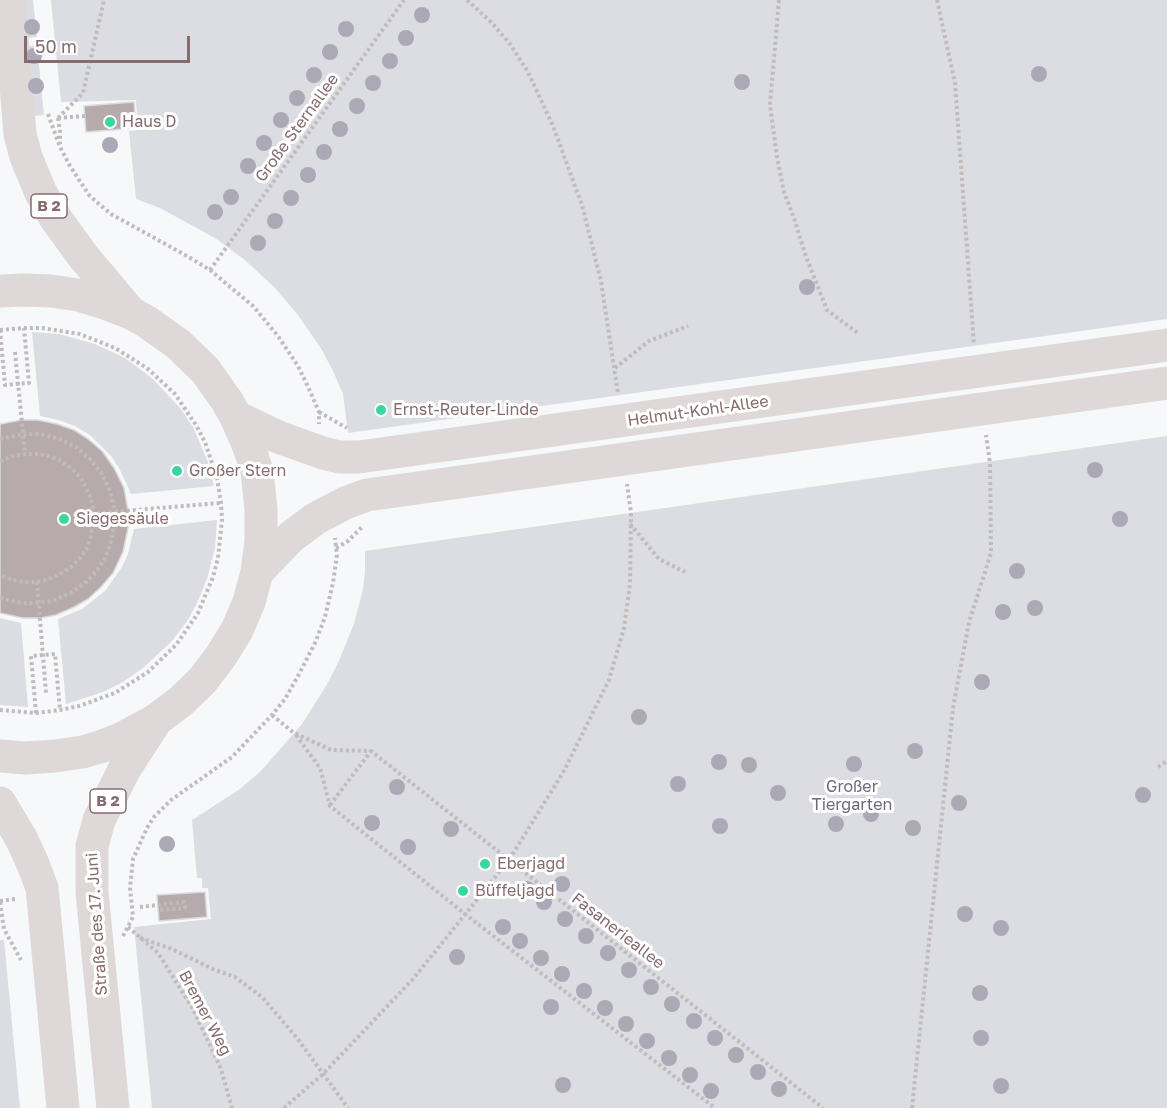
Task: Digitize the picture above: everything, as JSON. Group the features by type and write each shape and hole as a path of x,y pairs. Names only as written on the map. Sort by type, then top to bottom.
{"main road":[{"name":"B 2","path":"9,0 20,134 26,157 41,193 56,219 83,256 131,313 163,333 192,357 216,385 236,417 257,471 261,509 261,541 257,572 249,602 237,630 221,656 195,688 156,720"},
{"path":"0,291 42,290 78,295 131,313"},
{"name":"Helmut-Kohl-Allee","path":"236,417 278,437 323,453 339,457 359,457 1167,345"},
{"path":"257,572 291,537 315,519 345,503 367,495 1167,383"},
{"path":"0,756 25,758 83,752 121,739 156,720"},
{"name":"Straße des 17. Juni","path":"113,1108 92,892 92,846 99,820 124,770 156,720"},
{"path":"0,803 21,838 42,888 63,1108"}],"path":[{"path":"58,118 83,93 105,0"},
{"name":"Große Sternallee","path":"210,270 404,0"},
{"path":"467,0 510,44 528,72 553,126 582,205 601,281 619,397"},
{"path":"778,0 770,105 784,192 827,310 859,334"},
{"path":"937,0 955,83 975,348"},
{"path":"58,118 85,116"},
{"path":"58,118 60,147 89,195 111,214 210,270 253,306 278,336 298,366 319,412 320,432"},
{"path":"615,368 649,340 688,327"},
{"path":"0,710 36,712 79,706 115,693 148,672 176,645 198,613 213,577 221,539 221,503 217,478 205,442 186,409 161,380 131,357 98,340 61,330 24,328 0,330 5,385 28,383 24,328"},
{"path":"15,352 25,454"},
{"path":"0,439 23,434 41,434 76,447 102,474 110,490 115,512 111,542 105,558 84,584 55,600 38,603 22,603 0,598"},
{"path":"912,1108 953,708 969,622 991,553 990,463 986,435"},
{"path":"0,461 25,454 49,456 61,461 80,477 91,499 94,513 87,548 71,567 49,579 37,582 18,581 0,575"},
{"path":"284,1108 323,1074 413,979 509,860 564,771 609,680 624,628 630,584 630,513 627,483"},
{"path":"73,515 221,503"},
{"path":"630,523 659,559 685,572"},
{"path":"122,889 130,888 133,859 154,817 171,800 232,757 285,699 315,643 325,617 337,555 333,531"},
{"path":"37,582 46,693"},
{"path":"36,712 31,656 55,654 60,710"},
{"path":"272,715 294,733 331,750 371,752"},
{"path":"294,733 320,768 330,806 715,1108"},
{"path":"330,806 371,752"},
{"name":"Fasanerieallee","path":"371,752 823,1108"},
{"path":"1158,767 1167,761"},
{"name":"Bremer Weg","path":"130,888 133,917 128,927 158,953 193,1010 221,1069 232,1108"},
{"path":"9,900 0,901 4,929 22,961"},
{"path":"140,907 184,902 185,908 158,910"},
{"path":"140,938 172,949 235,977 262,997 297,1038 348,1108"}],"green space":[{"path":"24,0 33,0 37,37 27,38"},
{"path":"51,0 1167,0 1167,319 348,433 343,394 333,371 322,350 298,315 275,288 246,261 215,238 160,208 136,199 129,131 138,130 136,100 61,102"},
{"path":"37,45 44,115 34,116 28,46"},
{"path":"32,332 59,334 95,344 125,358 153,379 180,408 193,427 208,462 214,486 131,494 111,456 91,436 75,426 40,416"},
{"name":"Großer Tiergarten","path":"1167,436 1167,1108 152,1108 134,927 211,919 208,888 202,888 202,878 197,878 192,820 240,789 261,771 302,724 338,663 354,624 363,589 365,551"},
{"path":"217,520 215,548 207,579 188,620 172,641 143,668 123,682 103,692 66,704 58,619 82,609 105,591 122,567 128,554 134,529"},
{"path":"0,618 21,623 28,707 0,705"},
{"path":"0,940 4,940 20,1108 0,1108"}],"building":[{"name":"Haus D","path":"134,102 136,128 86,132 84,106"},
{"name":"Siegessäule","path":"38,420 74,430 102,451 124,488 128,511 128,528 123,552 113,573 88,599 56,615 40,618 23,618 0,613 0,424"},
{"path":"205,892 207,917 159,921 157,895"}],"place":[{"name":"Haus D","path":"110,122"},
{"name":"Ernst-Reuter-Linde","path":"381,410"},
{"name":"Großer Stern","path":"177,471"},
{"name":"Siegessäule","path":"64,519"},
{"name":"Eberjagd","path":"485,864"},
{"name":"Büffeljagd","path":"463,891"}]}
